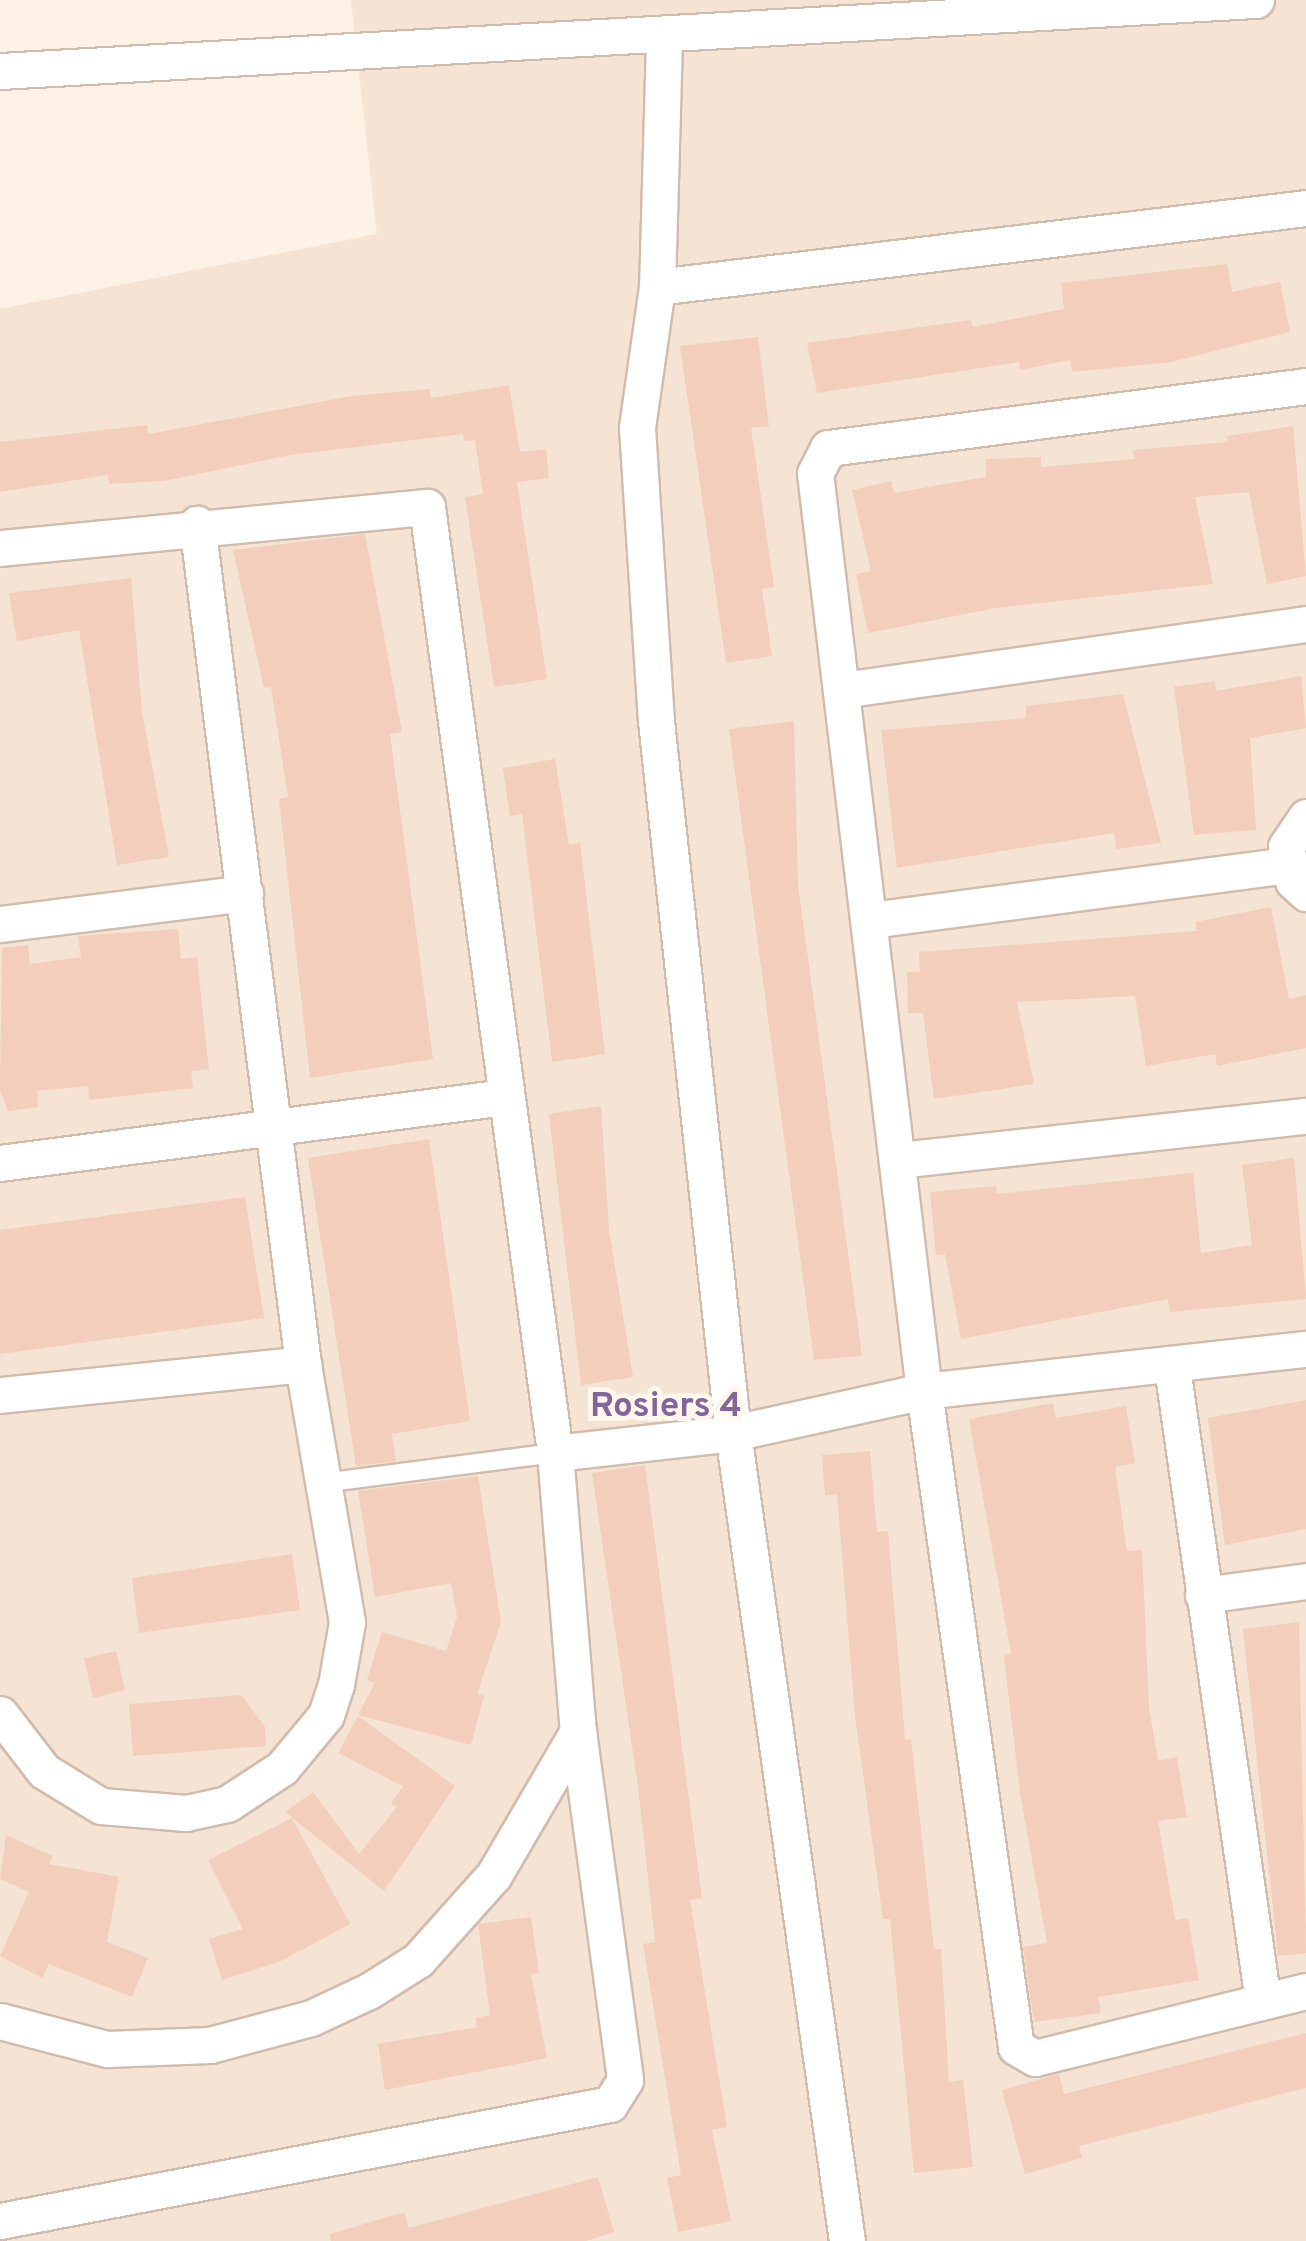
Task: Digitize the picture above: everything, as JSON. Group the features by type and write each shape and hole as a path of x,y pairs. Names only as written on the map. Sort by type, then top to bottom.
{"street":[{"path":"0,70 664,39 1256,0"},
{"path":"664,39 657,287 637,428 651,643 733,1433 847,2241"},
{"path":"657,287 1306,208"},
{"path":"1306,386 828,448 815,473 924,1392 1016,2047 1035,2058 1306,1991"},
{"path":"0,548 196,524 427,507 555,1454 578,1731 625,2080 620,2096 0,2221"},
{"path":"0,1714 44,1771 101,1806 186,1814 258,1787 306,1743 336,1686 346,1622 304,1364 196,524"},
{"path":"842,690 1306,624"},
{"path":"870,920 1296,879 1292,830 1306,817"},
{"path":"0,924 245,893"},
{"path":"0,1163 505,1096"},
{"path":"899,1160 1306,1116"},
{"path":"555,1454 733,1433 924,1392 1306,1349"},
{"path":"0,1395 304,1364"},
{"path":"1172,1367 1263,2002"},
{"path":"1202,1595 1306,1581"},
{"path":"0,2021 106,2049 210,2044 311,2018 369,1990 418,1960 475,1898 578,1731"}],"lane":[{"path":"323,1483 555,1454"}],"shaded area":[{"path":"351,0 1306,0 1306,2241 0,2241 0,309 377,234"}],"building":[{"path":"1227,264 1232,292 1280,282 1290,332 1171,362 1072,372 1070,360 1020,370 1019,362 817,393 807,343 971,320 973,327 1064,309 1061,283"},
{"path":"758,337 769,426 751,428 774,587 762,589 772,656 726,663 680,346"},
{"path":"509,385 520,452 546,449 549,478 517,482 547,679 494,687 465,497 483,494 475,440 464,441 463,434 290,455 164,481 109,484 108,475 0,492 0,442 147,425 148,434 352,396 429,389 431,398"},
{"path":"1293,426 1306,576 1267,584 1249,492 1195,497 1213,584 996,608 868,633 856,574 871,571 852,490 891,481 894,493 986,477 986,459 1041,457 1041,467 1134,459 1133,450 1228,442 1227,436"},
{"path":"365,534 402,732 390,734 433,1059 310,1078 279,799 288,797 271,687 264,688 233,550"},
{"path":"131,578 142,712 169,857 117,865 79,630 17,641 9,593"},
{"path":"1301,676 1306,728 1250,738 1256,830 1194,835 1174,687 1215,681 1216,691"},
{"path":"1123,694 1161,843 1116,849 1114,833 897,868 881,730 1026,718 1026,706"},
{"path":"794,721 798,885 862,1356 814,1360 729,729"},
{"path":"555,759 569,845 580,843 605,1054 552,1062 522,814 510,816 503,768"},
{"path":"1271,907 1289,999 1306,995 1306,1048 1217,1066 1215,1054 1146,1066 1135,996 1017,1002 1034,1084 934,1099 923,1013 908,1013 907,972 920,972 919,952 1197,931 1195,922"},
{"path":"178,929 181,959 197,957 209,1069 191,1071 193,1088 89,1100 88,1086 37,1091 38,1107 8,1111 0,1090 2,948 28,945 30,964 81,957 78,936"},
{"path":"601,1106 609,1230 633,1377 581,1385 549,1114"},
{"path":"429,1139 470,1421 392,1434 396,1461 356,1466 308,1158"},
{"path":"1294,1158 1306,1299 1170,1312 1168,1299 961,1339 945,1254 936,1255 930,1192 996,1186 997,1194 1193,1173 1201,1253 1252,1245 1242,1165"},
{"path":"245,1197 264,1318 0,1354 0,1230"},
{"path":"1306,1400 1306,1529 1225,1545 1208,1418"},
{"path":"1053,1403 1056,1418 1126,1406 1135,1463 1115,1467 1127,1551 1142,1550 1149,1708 1158,1761 1177,1757 1187,1817 1158,1821 1175,1920 1188,1918 1199,1980 1098,1997 1101,2013 1034,2022 1023,1947 1047,1943 1020,1793 1004,1656 1011,1654 969,1419"},
{"path":"870,1451 877,1532 888,1531 905,1740 911,1739 934,1949 941,1949 949,2082 963,2080 973,2167 914,2173 890,1919 883,1919 855,1716 837,1494 825,1496 822,1455"},
{"path":"645,1465 702,1898 690,1900 727,2127 712,2130 731,2221 678,2232 667,2178 681,2175 643,1944 655,1942 638,1787 592,1473"},
{"path":"478,1476 501,1622 477,1694 484,1696 471,1745 358,1715 375,1683 367,1680 382,1632 446,1651 457,1617 451,1583 375,1597 358,1491"},
{"path":"292,1554 300,1610 139,1633 132,1578"},
{"path":"1299,1622 1306,1953 1278,1956 1243,1629"},
{"path":"116,1651 125,1690 93,1698 84,1658"},
{"path":"241,1695 265,1727 266,1746 133,1756 129,1704"},
{"path":"358,1716 455,1786 384,1891 285,1812 313,1792 359,1854 397,1807 391,1803 403,1786 338,1753"},
{"path":"292,1818 350,1924 281,1961 222,1980 209,1939 243,1929 208,1860"},
{"path":"6,1835 53,1856 49,1864 119,1877 107,1942 148,1958 132,1997 49,1964 42,1978 0,1956 29,1892 0,1879"},
{"path":"531,1917 539,1973 531,1974 547,2058 385,2090 378,2044 477,2027 475,2018 490,2015 478,1924"},
{"path":"1306,2033 1306,2088 1079,2146 1082,2158 1025,2174 1002,2090 1059,2074 1064,2094"},
{"path":"598,2177 614,2232 586,2241 331,2241 330,2234 404,2212 409,2228"}],"district":[{"name":"Rosiers 4","path":"666,1407"}]}
